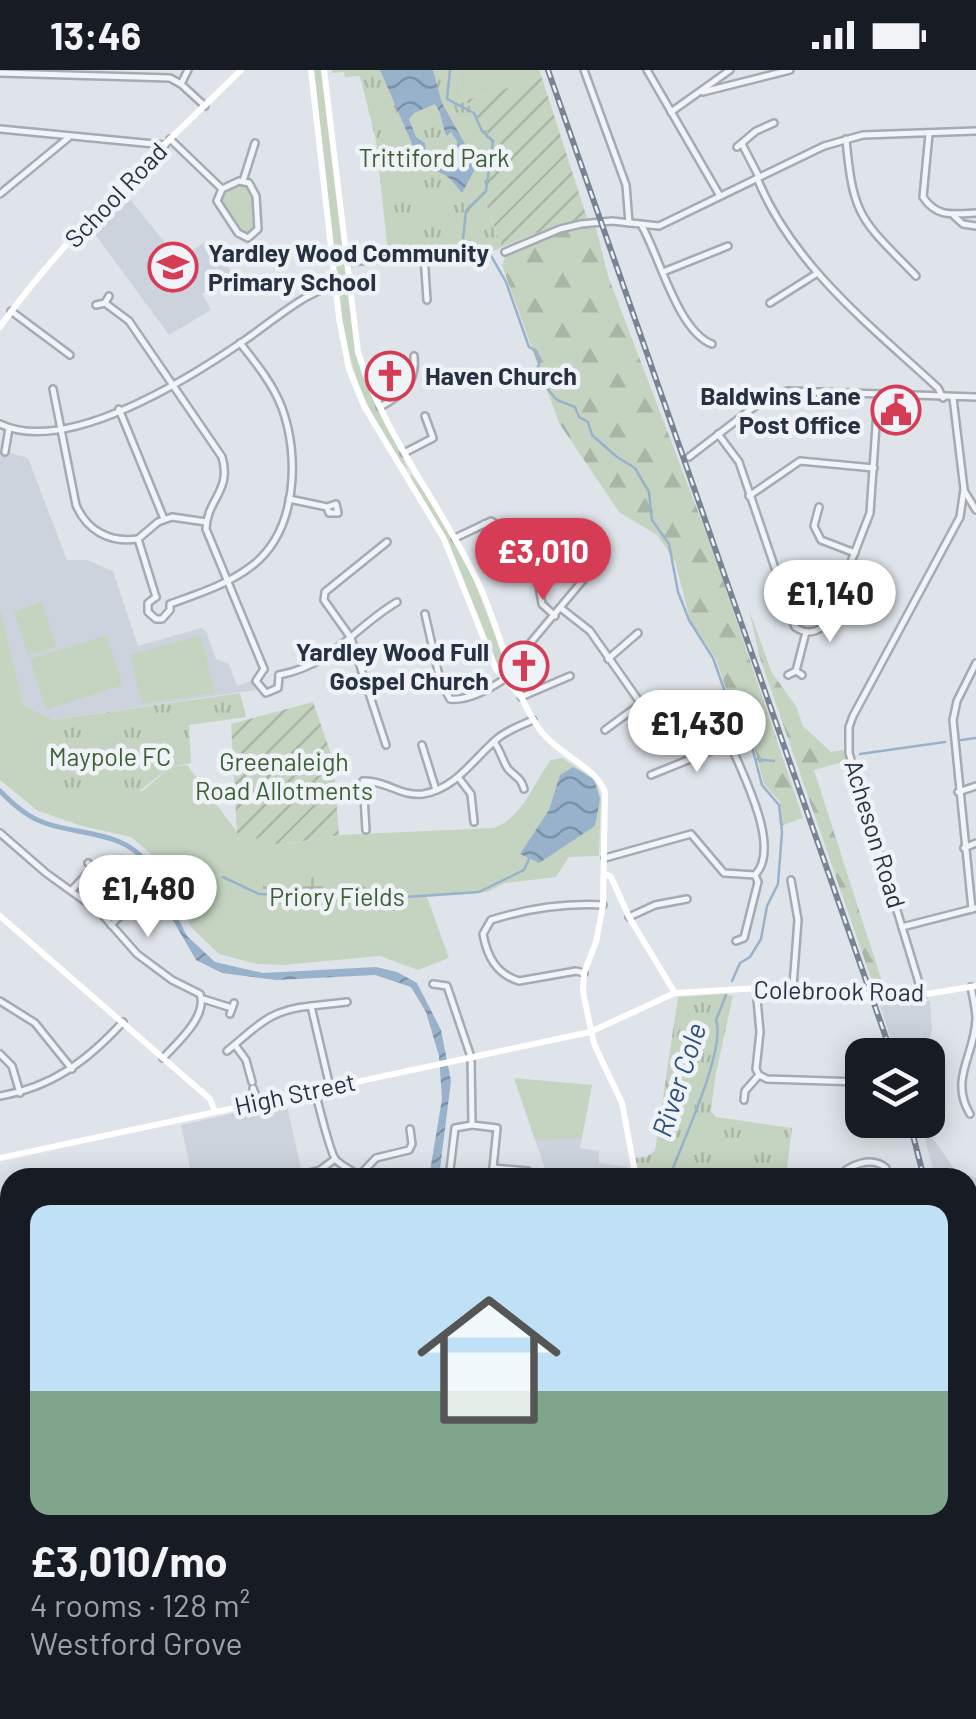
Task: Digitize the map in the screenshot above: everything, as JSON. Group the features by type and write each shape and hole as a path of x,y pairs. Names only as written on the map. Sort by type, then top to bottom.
{"street":[{"path":"181,84 188,70"},
{"name":"School Road","path":"0,327 47,266 241,70"},
{"path":"311,70 344,352 356,391 444,539 502,680 520,697"},
{"path":"324,70 358,352 404,453 477,579 520,697 554,748 600,781 607,804 603,905 596,942 584,973 583,992 590,1032 622,1103 634,1168"},
{"path":"584,70 626,185 629,223"},
{"path":"647,70 720,196"},
{"path":"671,112 733,70 743,80"},
{"path":"703,92 790,70"},
{"path":"0,73 170,78 206,106"},
{"path":"774,123 756,130 739,146 774,211 816,274 938,388 943,398"},
{"path":"0,129 168,142 222,189"},
{"path":"505,252 560,229 599,222 642,226 670,222 846,139 976,131"},
{"path":"930,134 923,197 936,212 976,213"},
{"path":"0,194 70,136"},
{"path":"846,139 850,186 859,212 867,226 916,276"},
{"path":"243,182 255,143"},
{"path":"234,182 252,186 258,229 248,238 238,233 216,200 222,189 234,182"},
{"path":"952,214 963,224 976,226"},
{"path":"642,226 689,324 700,340 712,344"},
{"path":"664,272 728,246"},
{"path":"349,262 439,254"},
{"path":"424,255 423,291 427,300"},
{"path":"770,303 816,274"},
{"path":"0,424 36,432 62,430 119,410 173,384 319,289 351,282"},
{"path":"96,305 107,300 129,321 222,457 224,483 206,522 209,538 264,669"},
{"path":"11,312 70,355"},
{"path":"170,604 227,582 265,553 278,534 289,499 292,450 285,416 262,371 240,343"},
{"path":"380,407 409,386 414,360 424,363"},
{"path":"53,389 76,506 87,525 106,536 138,539 164,519 185,517 206,522"},
{"path":"689,457 763,400 779,393 817,390 878,396 976,397"},
{"path":"718,434 739,462 792,619 798,630 818,631 827,623 870,513 878,396"},
{"name":"Acheson Road","path":"923,996 850,753 849,727 960,516 964,489 953,398"},
{"path":"119,410 164,519"},
{"path":"404,453 434,438 425,416"},
{"path":"5,452 9,428"},
{"path":"749,496 800,461 874,468"},
{"path":"404,474 413,469"},
{"path":"960,516 976,511 964,489"},
{"path":"289,499 327,507"},
{"path":"820,507 814,526 821,540 855,553"},
{"path":"455,538 484,524"},
{"path":"138,539 156,596"},
{"path":"386,745 352,648 352,638 324,600 326,592 388,542"},
{"path":"425,614 433,626 440,680 450,699 457,701 502,680 599,560"},
{"path":"538,574 542,604 555,616"},
{"path":"156,596 170,604"},
{"path":"156,596 147,607 150,616 167,616 170,604"},
{"path":"280,675 328,657 397,602"},
{"path":"562,609 590,631 653,721"},
{"path":"788,675 799,673 806,632"},
{"path":"608,659 638,633"},
{"path":"902,927 974,908 953,740 955,707 976,663"},
{"path":"271,668 280,675 278,688 266,692 256,681 264,669 271,668"},
{"path":"520,697 570,676"},
{"path":"605,730 639,705"},
{"path":"366,830 362,778 415,794 436,790 458,776 494,742 533,720"},
{"path":"494,742 505,756 506,767 522,781 524,789"},
{"path":"651,775 730,744 762,821 763,865 755,875"},
{"path":"422,745 436,790"},
{"path":"458,776 471,794 474,822"},
{"path":"958,792 976,786"},
{"path":"364,821 374,819"},
{"path":"0,833 100,912 137,954 203,999 232,1008"},
{"path":"605,858 690,834 724,873 755,875"},
{"path":"964,848 976,843"},
{"path":"72,890 92,868"},
{"path":"604,873 611,877 629,917 675,993"},
{"path":"736,941 744,938 758,882 755,875"},
{"path":"792,880 798,934 793,986"},
{"path":"629,917 654,906 688,899"},
{"path":"584,973 576,971 519,982 495,967 483,934 491,920 516,912 567,903 603,905"},
{"path":"111,925 132,904"},
{"path":"0,916 210,1099 215,1112"},
{"path":"434,984 447,986 472,1057 472,1124"},
{"name":"Colebrook Road","path":"590,1032 675,993 793,986 923,996 973,986"},
{"path":"970,1114 960,1092 976,1019 973,986"},
{"path":"744,1101 746,1091 759,1075 756,988"},
{"path":"163,1058 194,1022 203,999"},
{"path":"227,1051 240,1037 282,1010 333,1000 348,1002"},
{"path":"0,1001 35,1023 72,1070"},
{"path":"311,1006 330,1087"},
{"path":"0,1096 20,1093 72,1070 123,1022"},
{"name":"High Street","path":"0,1158 590,1032"},
{"path":"235,1045 246,1060 256,1096"},
{"path":"0,1054 12,1066 20,1093"},
{"path":"759,1075 767,1079 845,1082"},
{"path":"315,1091 335,1158 349,1168"},
{"path":"450,1168 456,1128 472,1124 496,1126 493,1168"},
{"path":"368,1168 376,1158 409,1150 410,1129"},
{"path":"318,1168 335,1158"},
{"path":"848,1168 874,1162 886,1168"}],"shaded area":[{"name":"Yardley Wood Community Primary School","path":"126,194 178,259 209,240 233,274 202,294 211,310 169,335 92,230"},
{"path":"0,450 28,458 67,560 87,560 113,571 138,646 201,628 206,631 216,659 229,664 237,686 252,680 255,690 53,720 24,707 0,607"},
{"path":"930,1001 930,1038 891,1038 880,1005"},
{"path":"286,1102 301,1168 190,1168 181,1125"},
{"path":"582,1138 580,1148 599,1151 599,1163 628,1168 545,1168 535,1140"},
{"path":"925,1138 933,1138 954,1168 933,1168"}],"green space":[{"path":"314,70 322,70 347,277 337,278"},
{"name":"Trittiford Park","path":"332,70 455,70 466,100 493,141 485,201 502,247 478,258 438,250 388,253 376,141 360,76 345,77 344,72"},
{"path":"455,70 539,70 542,78 466,100"},
{"path":"542,78 587,218 557,225 502,247 485,201 493,141 466,100"},
{"path":"231,186 251,188 255,229 250,234 241,234 219,199"},
{"path":"595,224 608,276 712,548 803,818 781,826 780,802 764,784 753,742 738,723 715,657 690,620 675,561 657,535 619,512 559,423 502,265 506,254 561,232"},
{"path":"347,286 361,373 408,469 375,419 359,384 344,329 339,288"},
{"path":"411,474 434,505 473,578 509,671 506,674 497,668 445,536"},
{"path":"42,601 56,647 28,655 14,612"},
{"name":"Priory Fields","path":"0,607 24,706 53,720 53,796 143,791 170,767 187,765 237,832 281,845 339,835 494,828 520,808 551,760 562,758 596,780 601,799 599,856 569,857 556,877 505,883 487,892 427,897 449,958 418,970 380,956 283,965 257,964 219,954 192,928 151,854 131,837 38,811 0,780"},
{"path":"749,610 772,673 796,706 803,726 831,752 843,750 846,761 814,770 885,991 875,990 759,655"},
{"path":"107,635 123,685 46,710 30,659"},
{"path":"201,635 215,693 142,704 130,655"},
{"name":"Maypole FC","path":"240,693 246,717 189,725 191,763 170,767 125,802 53,796 53,720"},
{"name":"Greenaleigh Road Allotments","path":"313,702 333,760 339,835 280,845 237,833 231,724"},
{"path":"267,873 344,877 369,889 369,900 269,904 262,890"},
{"path":"733,996 711,1111 716,1117 792,1128 787,1168 638,1168 635,1158 655,1151 678,997"},
{"path":"514,1078 592,1085 582,1138 535,1140"}],"water":[{"path":"380,70 433,70 442,103 474,160 474,171 462,193 443,174 423,169","holes":["435,104 447,136 451,132 457,141 457,155 442,164 416,137 409,119"]},
{"path":"573,767 594,779 600,799 595,826 539,863 520,854 549,810 560,775"},
{"path":"145,855 187,936 215,962 263,973 376,967 417,983 441,1030 451,1081 440,1168 430,1168 442,1099 439,1056 426,1012 411,987 375,975 276,980 222,973 196,960 138,860"}],"waterway":[{"name":"River Cole","path":"450,70 447,99 474,113 482,131 493,141 486,191 466,211 463,239 469,254 490,254 506,282 529,347 536,351 540,361 535,375 557,400 575,407 579,417 588,422 592,435 635,468 649,492 652,520 669,544 678,592 689,620 713,658 736,723 751,743 762,785 779,805 782,832 778,884 767,906 761,939 750,957 740,963 732,981"},
{"path":"961,740 976,738"},
{"path":"860,754 945,742"},
{"path":"756,759 774,761"},
{"path":"0,791 38,820 113,839 146,862"},
{"path":"223,877 259,894 390,898 479,892 524,870 529,859"},
{"name":"River Cole","path":"673,1168 710,1071 718,1033 716,1020 726,995"}],"railway":[{"path":"548,70 886,1038"},
{"path":"914,1138 921,1168"}],"place":[{"name":"Yardley Wood Community Primary School","path":"173,267"},
{"name":"Haven Church","path":"390,376"},
{"name":"Baldwins Lane Post Office","path":"896,410"},
{"name":"Yardley Wood Full Gospel Church","path":"524,666"}]}
